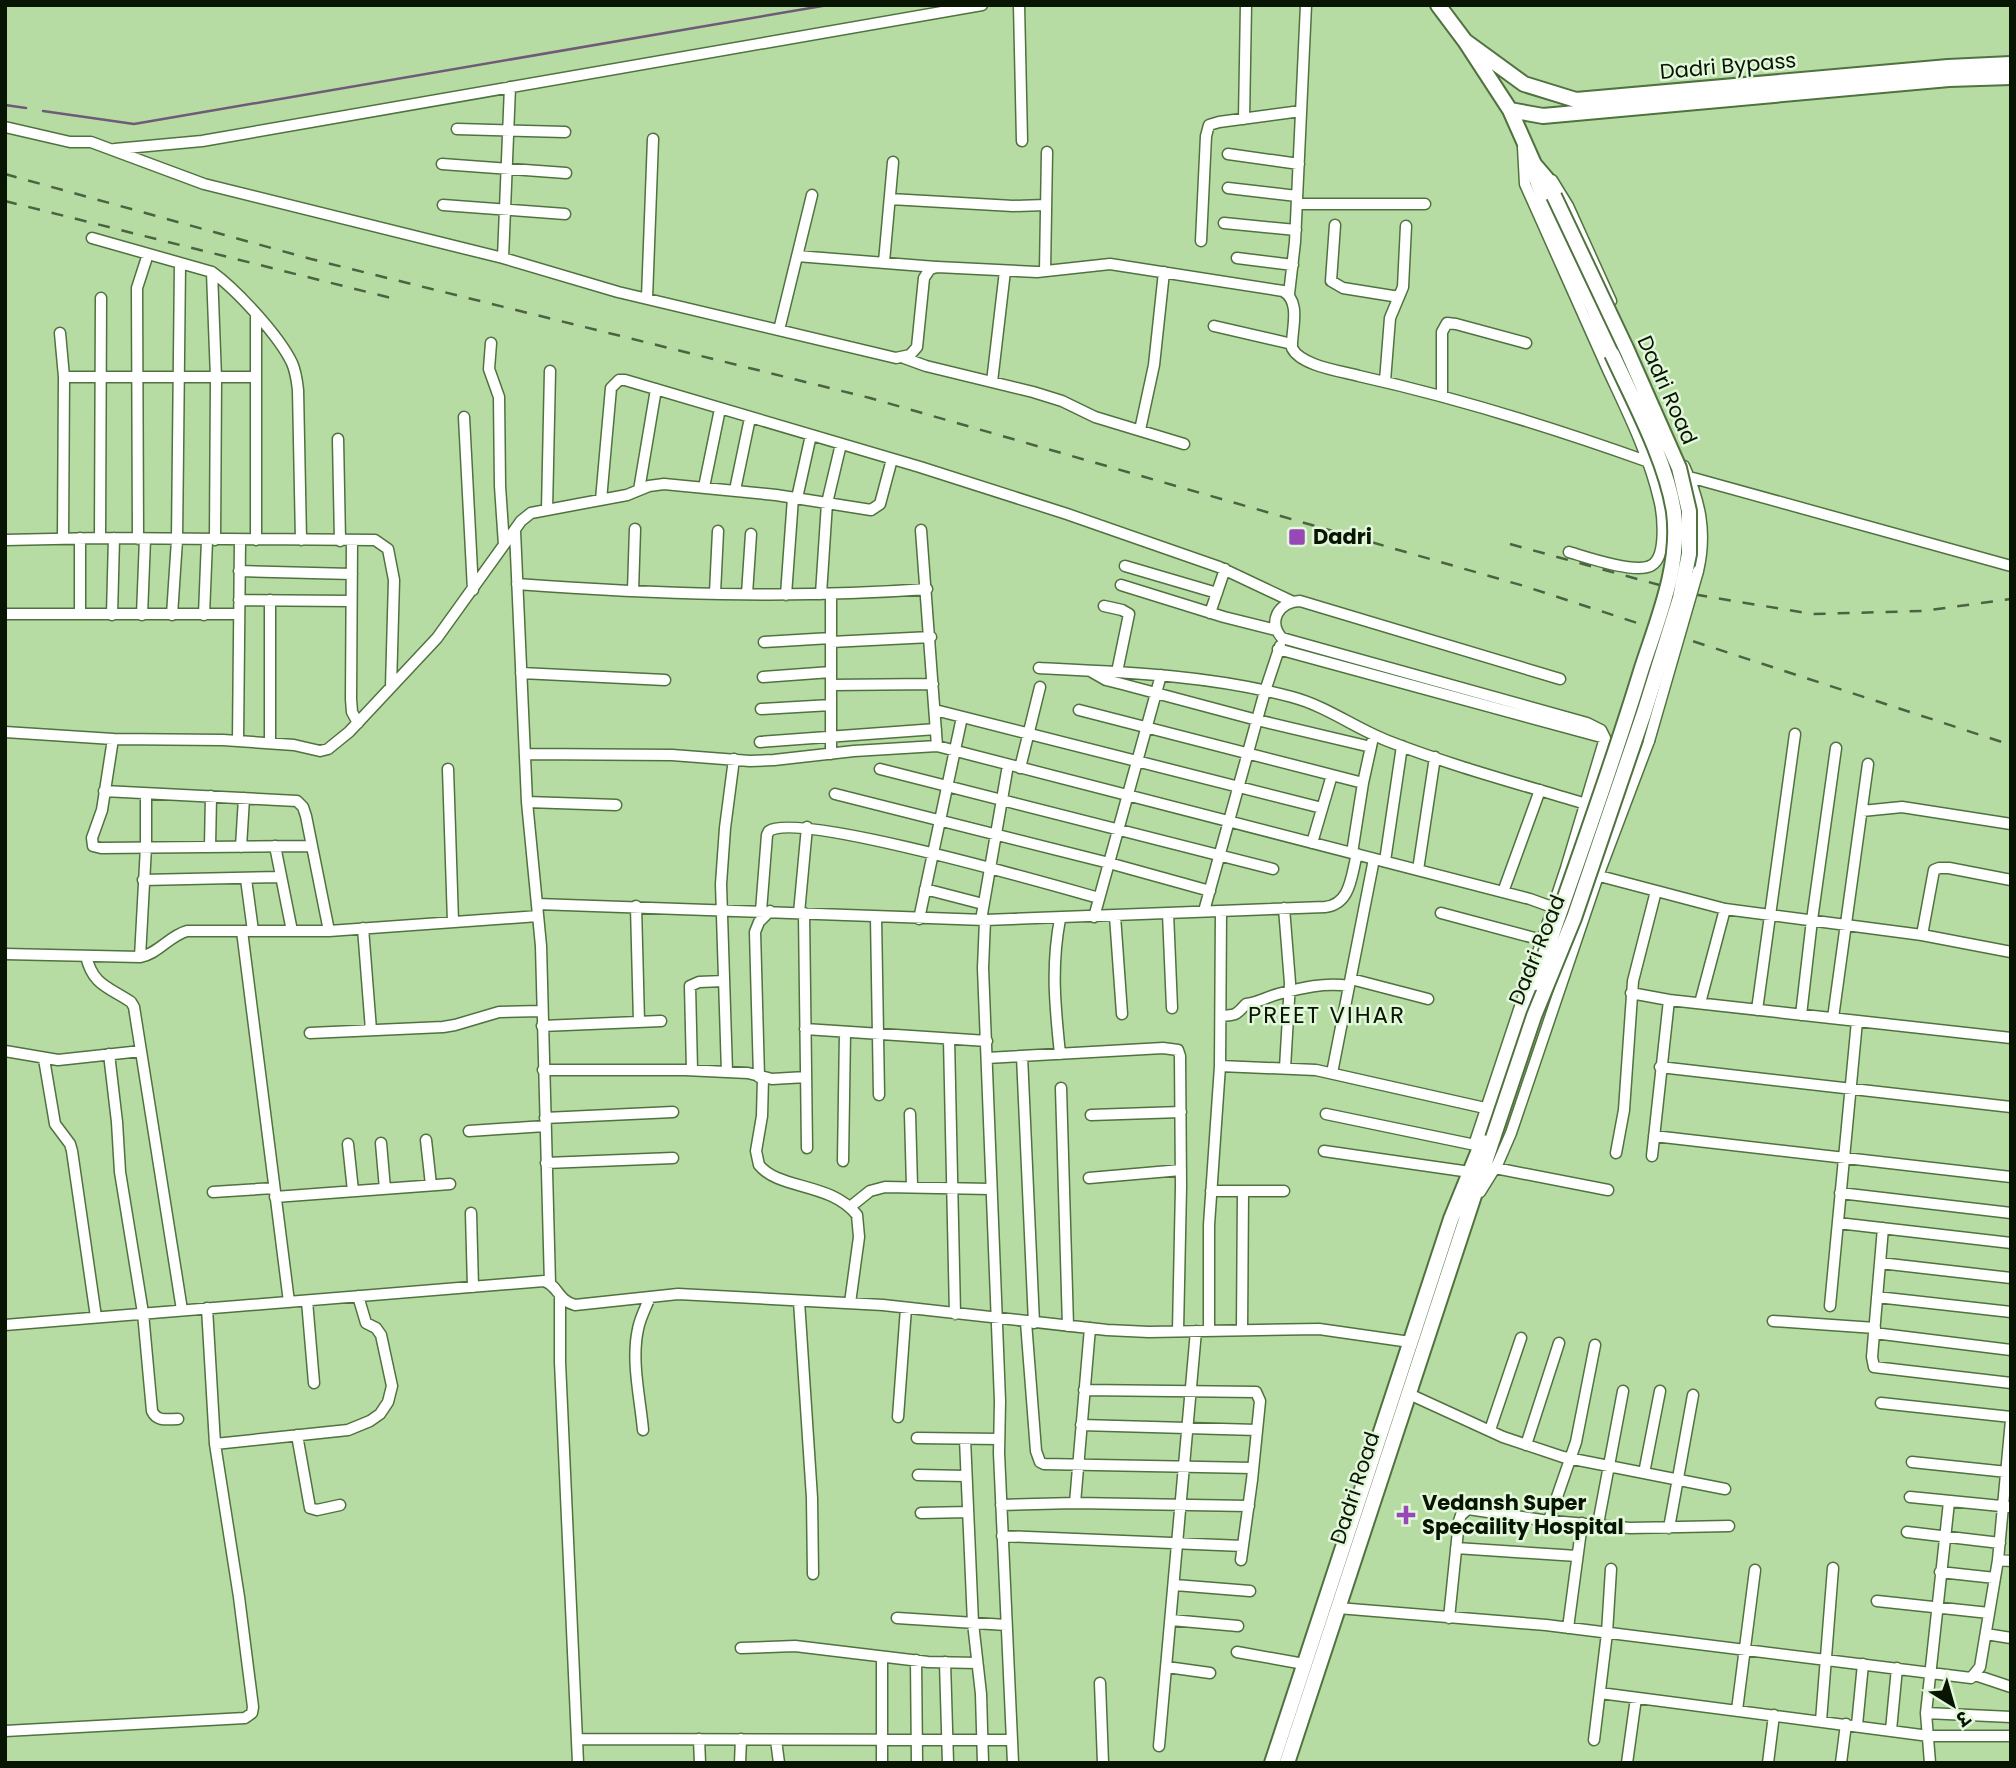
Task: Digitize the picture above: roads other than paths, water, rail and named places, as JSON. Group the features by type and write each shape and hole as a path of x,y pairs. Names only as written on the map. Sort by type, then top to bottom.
{"street":[{"path":"111,150 202,141 982,5"},
{"path":"1019,5 1022,141"},
{"path":"1244,119 1246,5"},
{"path":"1306,5 1296,230 1289,294 1294,306 1294,352 1325,368 1385,381 1549,426 1647,461"},
{"name":"Dadri Road","path":"1272,1763 1451,1219 1470,1172 1634,696 1665,594 1674,552 1674,513 1665,473 1593,307 1561,244 1510,110 1438,5"},
{"name":"Dadri Bypass","path":"1465,41 1524,84 1576,100 1948,66 2011,64"},
{"name":"Dadri Bypass","path":"1510,110 1543,116 1949,79 2011,77"},
{"path":"503,258 510,87"},
{"path":"1201,241 1207,128 1213,123 1301,111"},
{"path":"5,127 70,142 91,142 204,184 503,258 618,292 904,358 1052,398 1095,417 1184,444"},
{"path":"457,129 565,132"},
{"path":"647,298 653,139"},
{"path":"1045,271 1047,152"},
{"path":"1528,152 1525,184 1647,461 1662,516 1660,554 1656,562 1641,569 1569,552"},
{"path":"1470,1209 1494,1168 1515,1120 1598,876 1648,741 1702,554 1703,526 1695,492 1568,206 1557,187 1528,152"},
{"name":"Dadri Road","path":"1287,1763 1534,1016 1574,918 1644,713 1679,598 1689,554 1689,511 1679,468 1546,178 1528,152"},
{"path":"1228,154 1299,164"},
{"path":"884,262 893,162"},
{"path":"442,164 566,173"},
{"path":"1228,188 1297,200 1425,204"},
{"path":"779,330 812,195"},
{"path":"890,199 1003,206 1046,205"},
{"path":"443,205 565,214"},
{"path":"1224,223 1296,230"},
{"path":"1335,225 1331,281 1343,288 1399,297"},
{"path":"1385,381 1390,318 1403,287 1406,226"},
{"path":"92,238 212,272 225,281 288,355 296,375 301,540"},
{"path":"142,615 137,288 148,254"},
{"path":"797,256 1004,271 1045,271 1110,264 1289,294"},
{"path":"1237,258 1293,265"},
{"path":"172,615 177,540 180,263"},
{"path":"904,358 917,347 924,278 930,269 937,267"},
{"path":"992,382 1004,271"},
{"path":"204,615 211,540 216,378 212,272"},
{"path":"1140,430 1154,365 1164,272"},
{"path":"100,538 101,298"},
{"path":"256,315 256,540"},
{"path":"1442,396 1443,332 1447,323 1525,343"},
{"path":"1214,327 1292,344"},
{"path":"61,333 64,377 64,539"},
{"path":"491,343 489,369 499,397 500,497 504,545"},
{"path":"547,510 550,372"},
{"path":"64,377 256,377"},
{"path":"601,500 611,388 619,380 625,380 1067,514 1225,569 1291,601 1300,601 1560,679"},
{"path":"639,490 656,389"},
{"path":"704,487 720,409"},
{"path":"464,417 473,590"},
{"path":"735,490 750,418"},
{"path":"786,595 795,498 811,435"},
{"path":"338,439 340,541"},
{"path":"831,754 831,640 826,594 827,503 841,444"},
{"path":"5,732 113,739 238,741 320,751 328,749 358,723 437,638 514,531 531,513 601,500 656,484 735,490 867,510 877,508 892,459"},
{"path":"1693,478 2011,566"},
{"path":"633,591 635,529"},
{"path":"921,530 937,746"},
{"path":"514,531 527,802 538,916 550,1283 566,1303 583,1305 678,1294 850,1303 1090,1328 1178,1331 1319,1329 1410,1342"},
{"path":"715,593 718,531"},
{"path":"747,594 751,534"},
{"path":"80,538 80,614"},
{"path":"112,615 114,538"},
{"path":"5,540 375,540 388,549 394,580 391,687"},
{"path":"238,741 240,540"},
{"path":"352,540 351,699 352,712 358,723"},
{"path":"1125,566 1217,593"},
{"path":"1210,612 1225,569"},
{"path":"239,570 352,574"},
{"path":"517,584 633,591 786,595 927,589"},
{"path":"1121,585 1279,634 1587,723 1601,730 1605,738 1566,868 1485,1108 1477,1146 1326,1114"},
{"path":"239,600 352,601"},
{"path":"270,600 270,743"},
{"path":"1204,911 1278,649 1279,634 1274,622 1279,611 1291,601"},
{"path":"1104,606 1129,614 1117,672"},
{"path":"5,614 238,614"},
{"path":"764,642 931,637"},
{"path":"1278,649 1605,738"},
{"path":"1039,668 1161,675 1265,691 1310,702 1374,735 1402,746 1586,804"},
{"path":"1090,670 1106,680 1371,747"},
{"path":"763,677 831,672"},
{"path":"522,673 665,680"},
{"path":"1094,917 1161,675"},
{"path":"831,685 933,684"},
{"path":"1020,768 1040,687"},
{"path":"761,709 831,705"},
{"path":"935,710 1322,808"},
{"path":"1079,710 1363,783"},
{"path":"919,919 962,717"},
{"path":"761,742 936,729"},
{"path":"1757,1010 1795,734"},
{"path":"537,904 983,920 1325,907 1338,904 1347,893 1363,783 1374,735"},
{"path":"113,739 100,818 92,838 93,846 312,846"},
{"path":"526,754 672,755 774,760 937,746 1385,861 1552,907"},
{"path":"1385,861 1402,746"},
{"path":"1801,1015 1836,748"},
{"path":"1418,870 1434,757"},
{"path":"727,1072 720,909 725,828 734,759"},
{"path":"1833,1018 1868,764"},
{"path":"1009,765 984,904 983,968 1000,1401 1002,1536 1013,1763"},
{"path":"448,769 453,922"},
{"path":"880,769 1273,869"},
{"path":"1312,843 1332,775"},
{"path":"1503,892 1540,790"},
{"path":"104,792 298,801 305,812 329,931"},
{"path":"140,957 146,794"},
{"path":"835,794 1210,891"},
{"path":"210,846 211,796"},
{"path":"241,847 244,798"},
{"path":"527,802 616,804"},
{"path":"1862,811 1922,808 2011,824"},
{"path":"850,1303 859,1237 857,1215 839,1199 772,1176 759,1166 756,1151 762,1116 755,932 766,911 765,847 769,831 776,827 807,827 852,835 1099,898"},
{"path":"807,827 801,913 807,1148"},
{"path":"275,846 292,931"},
{"path":"1332,1073 1374,859"},
{"path":"1566,868 1725,909 1922,935 2011,952"},
{"path":"1922,935 1934,870 1949,868 2011,880"},
{"path":"143,880 281,877"},
{"path":"246,878 248,931 274,1193 289,1302"},
{"path":"925,889 984,904"},
{"path":"1616,1153 1624,1110 1631,993 1656,891"},
{"path":"636,906 639,1022"},
{"path":"1284,908 1290,991 1285,1068"},
{"path":"1700,1003 1725,909"},
{"path":"1209,1331 1211,1191 1220,1066 1221,911"},
{"path":"1168,913 1172,1008"},
{"path":"1441,913 1542,940"},
{"path":"5,954 140,957 150,954 178,933 198,930 329,931 538,916"},
{"path":"1115,916 1122,1014"},
{"path":"876,917 879,1095"},
{"path":"1060,919 1053,974 1060,1054"},
{"path":"363,928 371,1030"},
{"path":"86,957 89,968 99,983 131,1002 182,1310"},
{"path":"692,1070 690,986 699,982 724,981"},
{"path":"1221,1016 1241,1012 1246,1004 1325,983 1350,982 1428,999"},
{"path":"1631,993 1669,1000 2011,1038"},
{"path":"1652,1156 1669,1000"},
{"path":"310,1034 455,1025 499,1012 541,1011"},
{"path":"541,1026 661,1021"},
{"path":"1830,1306 1857,1021"},
{"path":"805,1029 987,1041"},
{"path":"843,1161 845,1032"},
{"path":"949,1039 955,1314"},
{"path":"987,1058 1178,1049 1181,1112 1178,1331"},
{"path":"5,1051 44,1059 70,1059 141,1051"},
{"path":"109,1054 120,1172 144,1313 152,1411 158,1418 178,1419"},
{"path":"1022,1056 1037,1458 1044,1464 1254,1468"},
{"path":"44,1059 55,1124 72,1151 96,1317"},
{"path":"1220,1066 1316,1070 1485,1108"},
{"path":"1660,1067 2011,1107"},
{"path":"543,1070 692,1070 761,1077 806,1077"},
{"path":"1060,1088 1068,1326"},
{"path":"469,1131 673,1112"},
{"path":"1091,1115 1181,1112"},
{"path":"910,1114 912,1186"},
{"path":"1654,1136 2011,1177"},
{"path":"426,1140 431,1185"},
{"path":"381,1143 385,1189"},
{"path":"348,1144 353,1191"},
{"path":"1324,1151 1470,1172"},
{"path":"546,1163 673,1158"},
{"path":"1494,1168 1608,1190"},
{"path":"1089,1178 1181,1170"},
{"path":"213,1192 353,1191 450,1184"},
{"path":"850,1207 870,1191 885,1187 991,1189"},
{"path":"1211,1191 1284,1191"},
{"path":"1242,1330 1243,1191"},
{"path":"1840,1192 2011,1213"},
{"path":"471,1213 472,1287"},
{"path":"1838,1223 2011,1243"},
{"path":"1883,1228 1872,1364 1877,1369 2011,1383"},
{"path":"1880,1263 2011,1278"},
{"path":"5,1325 540,1281 550,1283"},
{"path":"215,1444 348,1430 380,1414 388,1402 392,1386 381,1335 376,1328 366,1323 358,1296"},
{"path":"560,1297 560,1362 578,1763"},
{"path":"643,1430 636,1347 638,1329 650,1297"},
{"path":"1877,1297 2011,1312"},
{"path":"307,1301 314,1383"},
{"path":"799,1301 812,1498 813,1574"},
{"path":"5,1731 245,1718 252,1713 239,1597 215,1444 206,1308"},
{"path":"898,1417 906,1308"},
{"path":"1773,1321 1875,1331 2011,1350"},
{"path":"1075,1503 1090,1328"},
{"path":"1159,1746 1196,1331"},
{"path":"1490,1430 1521,1338"},
{"path":"1526,1445 1559,1343"},
{"path":"1549,1520 1570,1459 1595,1345"},
{"path":"1084,1390 1256,1392 1260,1401 1241,1560"},
{"path":"1598,1524 1622,1391"},
{"path":"1644,1473 1660,1391"},
{"path":"1409,1394 1526,1445 1570,1459 1725,1489"},
{"path":"1670,1528 1693,1395"},
{"path":"1881,1403 2011,1419 2007,1507 1980,1667 1975,1675"},
{"path":"1081,1425 1257,1430"},
{"path":"297,1436 310,1508 317,1510 340,1505"},
{"path":"917,1438 999,1439"},
{"path":"965,1439 973,1623 983,1763"},
{"path":"1912,1462 2007,1472"},
{"path":"918,1475 966,1476"},
{"path":"1910,1497 2007,1507"},
{"path":"1930,1763 1926,1713 1949,1502"},
{"path":"1001,1505 1075,1503 1249,1506"},
{"path":"1449,1618 1461,1515 1468,1509 1630,1528 1729,1527"},
{"path":"921,1513 968,1512"},
{"path":"1568,1628 1581,1523"},
{"path":"1907,1532 2000,1543"},
{"path":"1002,1536 1243,1546"},
{"path":"1456,1548 1577,1556"},
{"path":"1998,1560 2011,1561"},
{"path":"1821,1721 1833,1568"},
{"path":"1594,1740 1607,1633 1611,1569"},
{"path":"1737,1710 1755,1570"},
{"path":"1940,1572 1996,1578"},
{"path":"1175,1585 1250,1591"},
{"path":"1877,1601 1989,1613"},
{"path":"1338,1608 1568,1628 1966,1678 1975,1675 2011,1687"},
{"path":"897,1618 1006,1625"},
{"path":"1171,1620 1238,1626"},
{"path":"1986,1634 2011,1638"},
{"path":"741,1648 795,1646 882,1657 977,1663"},
{"path":"1237,1652 1304,1664"},
{"path":"882,1657 882,1763"},
{"path":"916,1660 917,1763"},
{"path":"945,1662 948,1763"},
{"path":"1841,1763 1863,1664"},
{"path":"1167,1667 1210,1673"},
{"path":"1891,1730 1897,1668"},
{"path":"1100,1683 1104,1763"},
{"path":"1600,1693 1929,1736 2011,1736"},
{"path":"1627,1763 1636,1698"},
{"path":"1926,1713 2011,1717"},
{"path":"1768,1763 1774,1715"},
{"path":"577,1739 1012,1740"},
{"path":"699,1739 700,1763"},
{"path":"740,1763 741,1739"},
{"path":"776,1740 779,1763"}],"waterway":[{"path":"43,111 134,124 828,5"},
{"path":"5,105 26,108"}],"railway":[{"path":"5,174 311,259 870,398 1524,586 2011,745"},
{"path":"5,201 399,300"},
{"path":"1510,544 1692,594 1812,614 1923,611 2011,599"}],"place":[{"name":"Dadri","path":"1297,537"},
{"name":"Vedansh Super Specaility Hospital","path":"1406,1515"}],"district":[{"name":"PREET VIHAR","path":"1327,1015"}]}
